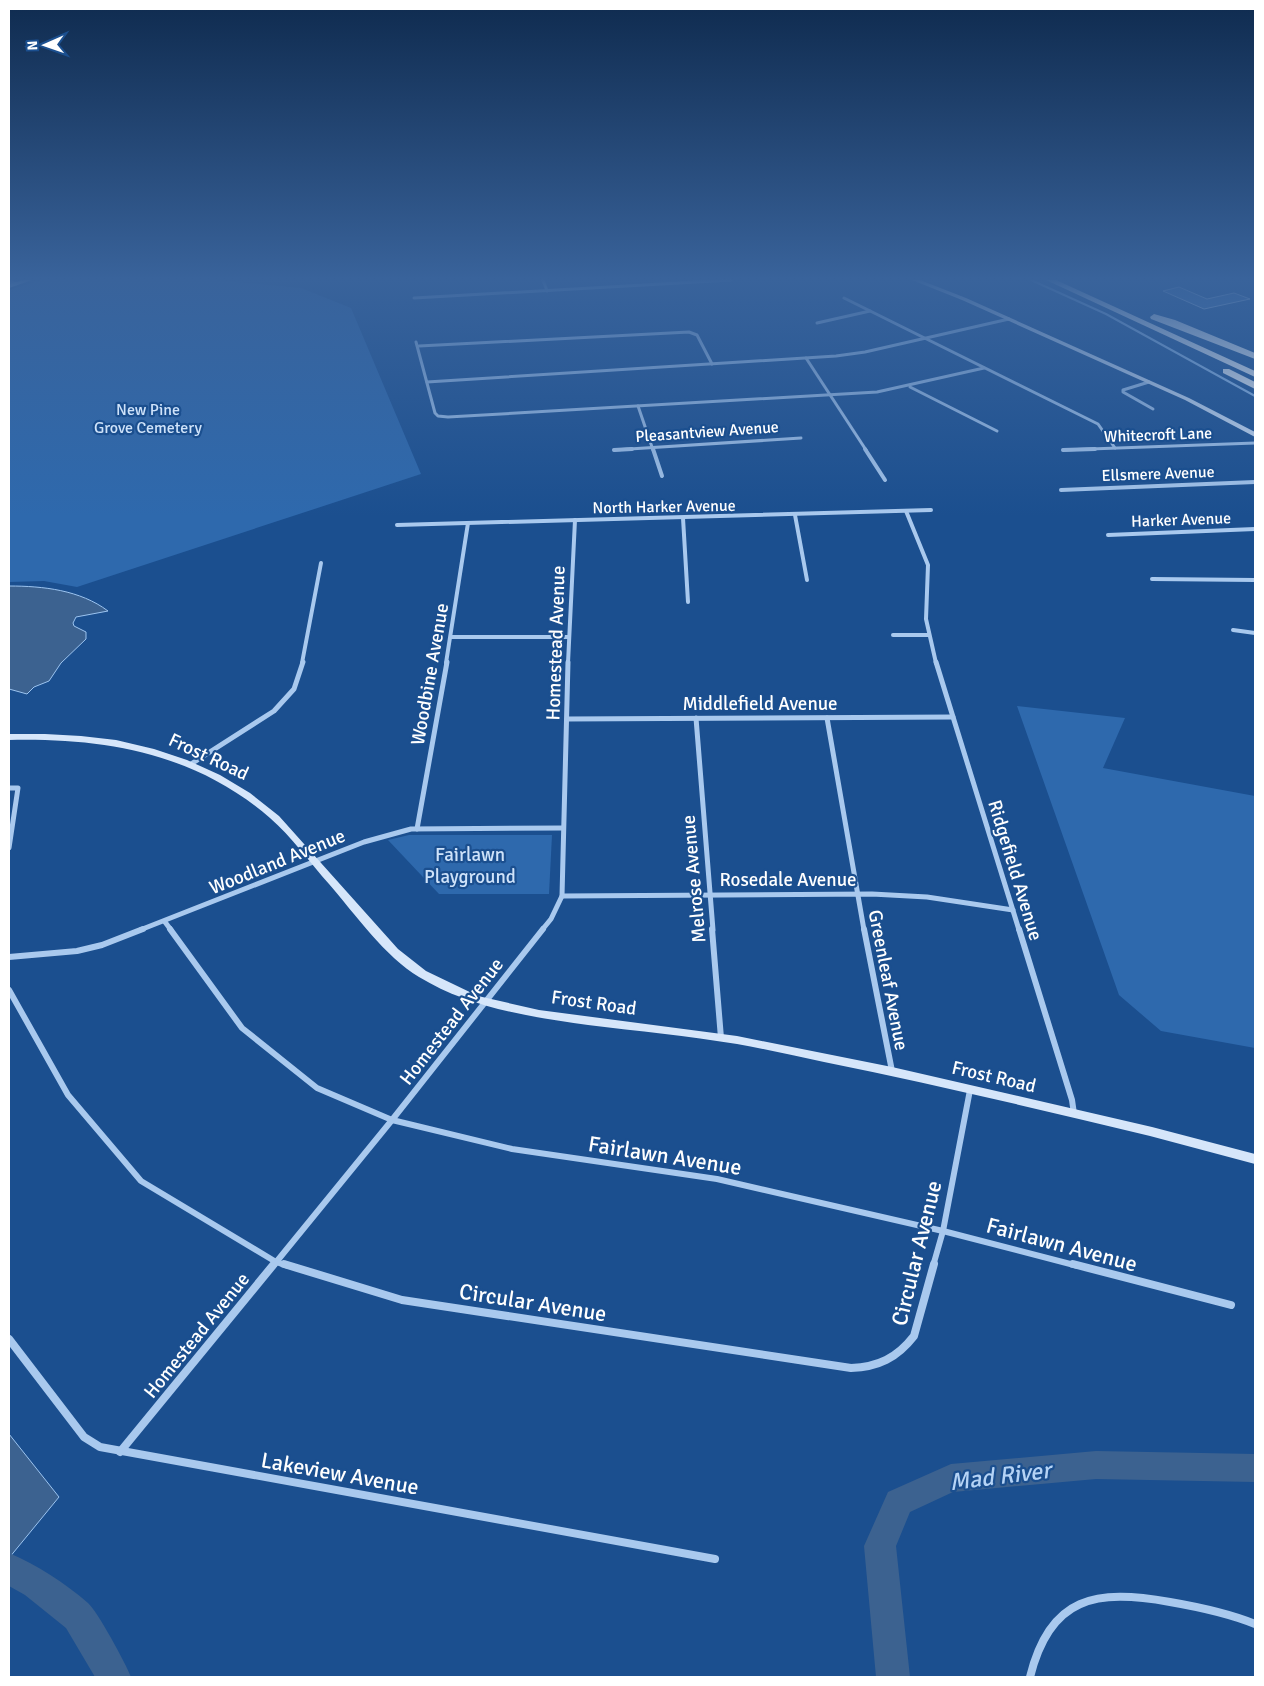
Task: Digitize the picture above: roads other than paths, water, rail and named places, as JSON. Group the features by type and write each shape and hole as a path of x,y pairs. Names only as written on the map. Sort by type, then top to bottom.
{"highway":[{"path":"1204,359 1255,386"},
{"path":"1221,359 1255,374"}],"main road":[{"path":"1098,359 1212,410 1255,435"},
{"name":"Frost Road","path":"9,737 58,736 97,740 154,751 192,764 225,779 257,801 276,818 405,962 442,984 485,1002 539,1014 721,1038 892,1071 1255,1159"}],"street":[{"path":"421,359 435,413 438,416 448,418 877,392 910,387 984,368"},
{"path":"709,359 712,364"},
{"path":"427,382 795,359"},
{"path":"806,359 885,480"},
{"path":"966,359 1098,424 1115,448"},
{"path":"1150,382 1123,390 1123,392 1154,409"},
{"path":"910,387 997,431"},
{"path":"638,406 662,476"},
{"name":"Pleasantview Avenue","path":"614,450 801,438"},
{"name":"Whitecroft Lane","path":"1062,450 1255,443"},
{"name":"Ellsmere Avenue","path":"1061,490 1255,482"},
{"name":"North Harker Avenue","path":"397,525 931,510"},
{"name":"Ridgefield Avenue","path":"906,511 924,551 928,565 926,613 928,635 1072,1100 1074,1114"},
{"path":"795,515 807,580"},
{"path":"683,518 688,602"},
{"name":"Homestead Avenue","path":"120,1452 392,1120 551,919 562,896 569,637 576,520"},
{"name":"Woodbine Avenue","path":"417,829 451,637 468,524"},
{"name":"Harker Avenue","path":"1108,535 1255,529"},
{"path":"192,764 274,711 294,689 301,671 321,563"},
{"path":"1152,579 1255,580"},
{"path":"1233,630 1255,633"},
{"path":"893,635 928,635"},
{"path":"451,637 569,637"},
{"name":"Middlefield Avenue","path":"567,719 953,717"},
{"name":"Melrose Avenue","path":"696,718 721,1038"},
{"name":"Greenleaf Avenue","path":"827,718 857,894 892,1071"},
{"path":"9,788 18,788 9,848"},
{"name":"Woodland Avenue","path":"9,957 77,951 102,945 165,922 364,842 417,829 563,828"},
{"name":"Rosedale Avenue","path":"562,896 857,894 927,897 1013,910"},
{"name":"Fairlawn Avenue","path":"165,922 242,1028 317,1088 392,1120 512,1149 717,1179 943,1231 1231,1305"},
{"name":"Circular Avenue","path":"9,990 68,1095 142,1181 276,1262 402,1300 854,1369 889,1360 904,1350 914,1336 943,1231 970,1090"},
{"name":"Lakeview Avenue","path":"9,1339 84,1437 100,1447 715,1559"},
{"path":"1030,1677 1034,1656 1049,1628 1062,1614 1074,1607 1103,1597 1135,1597 1197,1607 1234,1616 1255,1624"}],"waterway":[{"path":"1187,359 1255,396"},
{"name":"Mad River","path":"893,1677 880,1546 899,1502 951,1478 1096,1465 1255,1468"},
{"name":"Mad River","path":"9,1569 36,1584 78,1616 114,1677"}],"park label":[{"name":"New Pine Grove Cemetery","path":"148,418"},
{"name":"Fairlawn Playground","path":"470,865"}]}
